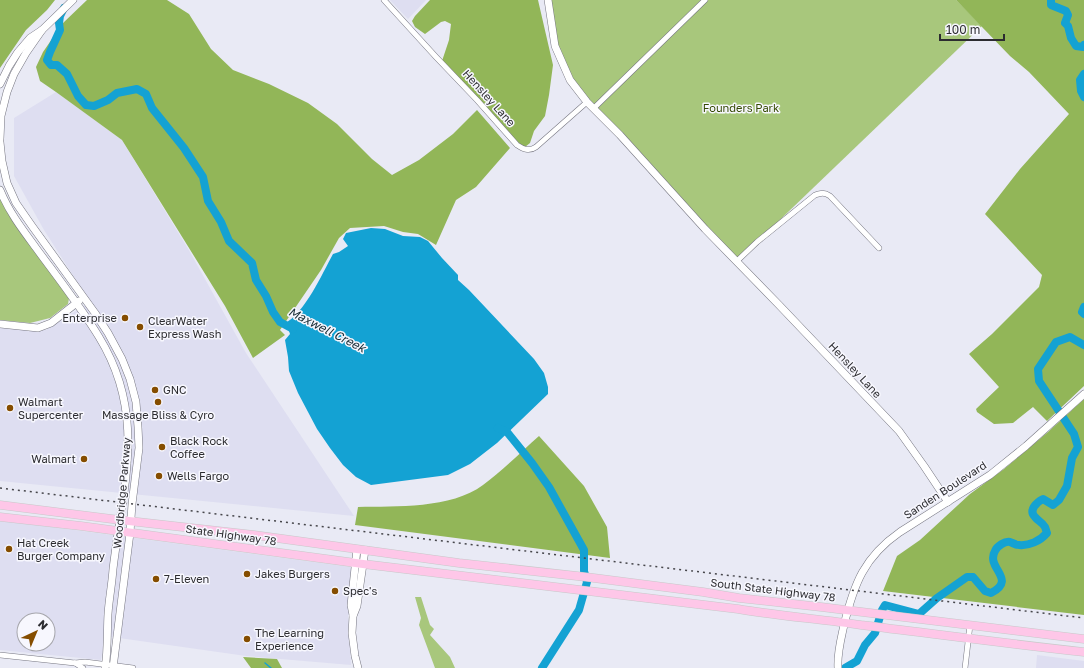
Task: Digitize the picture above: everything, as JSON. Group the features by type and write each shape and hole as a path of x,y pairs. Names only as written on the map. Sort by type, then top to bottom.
{"main road":[{"name":"Woodbridge Parkway","path":"0,84 18,52 30,38 42,30 73,0"},
{"name":"Hensley Lane","path":"548,0 556,46 570,80 587,102 620,135 705,229 899,431 948,502"},
{"name":"Woodbridge Parkway","path":"42,30 14,74 7,92 1,116 0,140 2,161 8,183 16,203 108,333 122,359 130,379 136,402 138,448 130,533 120,613 109,667"},
{"name":"Woodbridge Parkway","path":"0,190 16,222 76,303 99,337 112,359 121,384 127,414 127,466 108,611 109,667"},
{"path":"0,324 38,328 51,322 84,298"},
{"path":"112,359 122,359"},
{"name":"Sanden Boulevard","path":"838,665 839,648 855,585 870,559 879,549 888,540 900,532 990,475 1026,446 1084,394"},
{"path":"128,437 138,438"},
{"name":"State Highway 78","path":"0,505 459,563"},
{"name":"State Highway 78","path":"0,516 359,564 738,609 776,615 845,622"},
{"path":"207,543 210,535 246,538 254,536"},
{"path":"358,668 352,633 353,616 351,605 355,595 361,550"},
{"name":"South State Highway 78","path":"459,563 556,573 739,598 1084,639"},
{"path":"108,611 120,613"},
{"path":"845,622 968,639 1084,652"}],"street":[{"name":"Hensley Lane","path":"384,0 436,58 473,95 517,145 523,149 532,150 536,148 587,102"},
{"path":"594,108 705,0"},
{"path":"737,261 757,242 815,195 821,193 826,193 830,196 879,248"},
{"path":"965,668 970,625"},
{"path":"0,655 76,664 85,662 109,667 132,668"},
{"path":"76,664 83,668"}],"shaded area":[{"path":"390,0 426,0 408,19"},
{"path":"56,92 122,140 190,252 246,353 354,516 0,481 0,328 46,330 90,302 44,230 14,176 14,118"},
{"path":"0,520 358,568 348,617 351,665 246,656 105,636 101,660 20,652 56,652 56,612 16,612 16,652 0,650"},
{"path":"1037,655 1084,661 1084,668 1036,668"}],"green space":[{"path":"0,0 55,0 26,30 0,68"},
{"path":"87,0 167,0 189,14 211,49 233,70 269,84 308,103 337,124 372,159 392,175 419,160 453,134 477,110 510,148 476,187 456,200 436,245 418,234 403,232 384,226 350,228 339,238 321,270 280,330 285,335 253,358 225,306 122,140 40,81 36,67 43,52 63,23"},
{"path":"430,0 538,0 553,65 545,116 534,131 530,143 525,147 521,146 442,61 449,40 451,24 445,21 441,22 425,34 415,27 412,21"},
{"name":"Founders Park","path":"548,0 956,0 982,26 737,261 570,80 553,33"},
{"path":"956,0 1084,0 1084,386 1047,421 1033,407 1013,423 994,424 977,412 976,409 999,387 969,354 992,334 1039,287 1042,275 985,214 1020,169 1069,114"},
{"path":"0,196 5,208 69,298 68,304 50,318 30,323 0,320"},
{"path":"1084,399 1084,615 883,591 897,556 920,540 970,494 1004,469"},
{"path":"539,436 584,486 607,527 610,558 355,525 358,507 423,505 470,493 497,474"},
{"path":"415,597 421,597 430,625 434,629 430,635 450,657 455,668 435,668 419,625 421,618"},
{"path":"243,657 277,659 282,668 251,668"}],"water":[{"path":"371,228 385,229 403,236 420,237 428,241 458,275 458,280 534,359 544,373 548,387 548,394 497,443 470,464 448,475 371,485 356,477 343,465 317,429 298,393 289,371 285,340 290,334 288,328 284,324 292,319 306,302 333,254 348,246 343,239 346,233"}],"waterway":[{"path":"1051,0 1051,5 1066,11 1068,15 1065,23 1068,26 1071,38 1076,46 1083,47 1084,45"},
{"name":"Maxwell Creek","path":"64,8 60,16 60,30 47,60 51,65 57,65 67,74 78,96 86,105 94,106 108,100 117,93 137,89 146,94 152,108 184,148 203,177 208,201 221,222 229,241 252,263 256,280 266,296 273,312 280,322 293,329"},
{"path":"1084,74 1080,80 1081,91 1084,97"},
{"path":"1084,307 1082,312 1084,314"},
{"path":"845,668 857,661 865,645 875,633 885,605 919,614 937,598 967,577 973,577 985,591 991,593 999,588 1002,583 993,557 997,547 1008,542 1018,545 1030,544 1047,533 1044,525 1032,512 1034,506 1043,499 1053,505 1059,500 1067,486 1072,458 1078,447 1074,434 1039,381 1038,369 1056,342 1070,337 1084,345"},
{"name":"Maxwell Creek","path":"498,428 507,432 549,487 584,550 584,571 587,582 579,610 542,668"},
{"path":"265,663 271,668"}],"railway":[{"path":"0,488 1084,618"}],"place":[{"name":"Enterprise","path":"125,318"},
{"name":"ClearWater Express Wash","path":"140,327"},
{"name":"GNC","path":"155,390"},
{"name":"Massage Bliss & Cyro","path":"158,402"},
{"name":"Walmart Supercenter","path":"10,408"},
{"name":"Black Rock Coffee","path":"162,447"},
{"name":"Walmart","path":"84,459"},
{"name":"Wells Fargo","path":"159,476"},
{"name":"Hat Creek Burger Company","path":"9,549"},
{"name":"Jakes Burgers","path":"247,574"},
{"name":"7-Eleven","path":"156,579"},
{"name":"Spec's","path":"335,591"},
{"name":"The Learning Experience","path":"247,639"}]}
